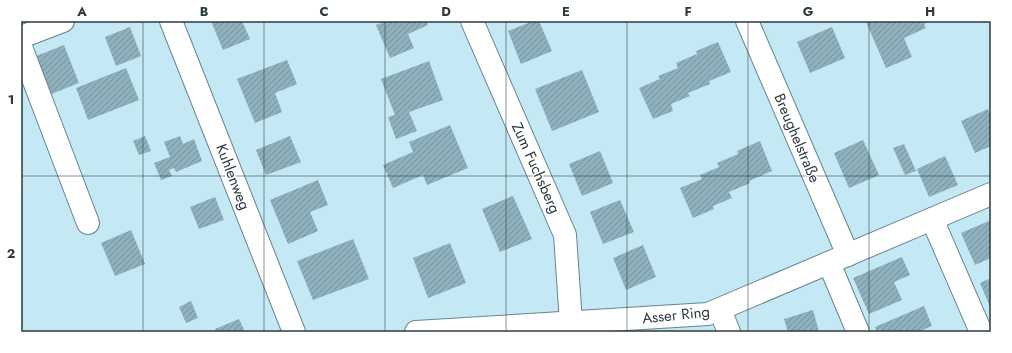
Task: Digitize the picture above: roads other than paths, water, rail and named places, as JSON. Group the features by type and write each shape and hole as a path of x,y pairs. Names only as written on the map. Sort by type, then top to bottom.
{"street":[{"path":"21,37 63,21"},
{"name":"Kuhlenweg","path":"172,21 294,332"},
{"name":"Zum Fuchsberg","path":"472,21 565,235 571,323"},
{"name":"Breughelstraße","path":"750,22 839,259"},
{"path":"21,47 88,223"},
{"name":"Asser Ring","path":"416,332 708,314 991,194"},
{"path":"932,219 981,332"},
{"path":"839,259 858,332"},
{"name":"Asser Ring","path":"720,310 729,332"}]}
